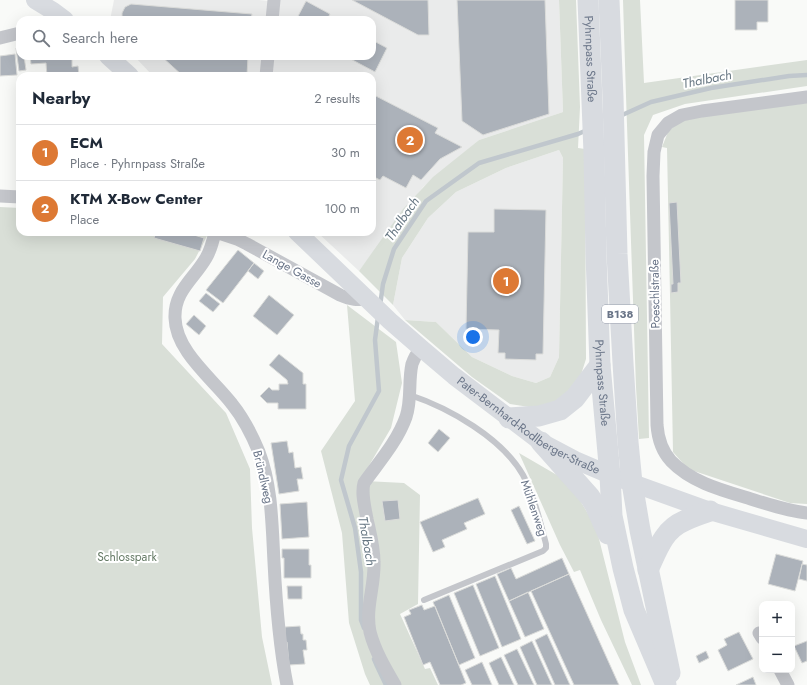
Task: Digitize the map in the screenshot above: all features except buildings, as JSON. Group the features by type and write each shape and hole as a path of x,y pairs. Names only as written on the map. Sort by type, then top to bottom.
{"main road":[{"path":"35,0 54,16"},
{"name":"Pyhrnpass Straße","path":"588,0 593,115 600,365 612,516 634,610 666,685"},
{"name":"Pyhrnpass Straße","path":"609,0 617,254 632,483 648,570 673,685"},
{"path":"112,60 126,72"},
{"name":"Pater-Bernhard-Rodlberger-Straße","path":"301,236 420,348 454,376 541,442 610,476 710,511 807,539"},
{"path":"509,418 539,416 560,410 575,398 600,365"},
{"path":"541,442 590,497 603,521 623,568"},
{"path":"648,570 658,547 670,529 683,521 710,511"}],"street":[{"path":"272,16 274,0"},
{"path":"0,38 16,34"},
{"path":"266,72 268,60"},
{"name":"Poeschlstraße","path":"807,97 682,115 668,123 658,135 654,152 653,176 657,425 658,438 663,450 670,460 682,471 698,480 725,491 771,505 807,513"},
{"path":"0,196 16,197"},
{"name":"Bründlweg","path":"214,236 211,248 206,258 180,294 177,301 175,313 176,326 182,344 239,413 247,426 264,468 270,502 277,611 287,685"},
{"name":"Lange Gasse","path":"228,236 247,244 340,295 356,300 369,299"},
{"path":"395,685 379,656 368,621 374,562 363,488 364,483 394,442 406,417 409,406 412,364 420,348"},
{"path":"782,673 788,685"}],"lane":[{"name":"Mühlenweg","path":"410,395 471,424 506,452 516,464 528,486 538,513 546,544 546,548 543,551 424,600"}],"shaded area":[{"path":"114,0 259,0 279,2 279,0 559,0 563,112 479,140 423,187 359,271 321,236 376,236 376,72 149,72 138,60 376,60 376,16 111,16"},
{"path":"559,150 563,158 559,357 550,377 536,383 512,376 472,357 436,322 405,320 393,305 402,258 428,218 456,192 506,168"}],"green space":[{"path":"559,0 576,0 580,107 578,148 585,149 586,359 578,384 565,401 542,409 510,404 472,377 405,320 436,322 472,357 512,376 536,383 550,377 559,357 563,158 559,150 506,168 456,192 428,218 402,258 393,305 359,271 403,209 433,177 479,140 563,112"},
{"path":"623,0 640,0 644,83 807,60 807,86 685,104 653,115 644,135 649,438 639,439 636,387"},
{"path":"807,103 807,504 790,503 688,469 673,452 667,148 662,147 668,132 683,118"},
{"name":"Schlosspark","path":"0,207 16,208 16,236 207,236 195,259 163,297 162,344 226,413 250,469 252,528 262,637 272,685 0,685"},
{"path":"347,305 396,342 402,383 391,428 367,469 365,481 404,483 420,495 418,604 400,614 425,669 430,668 438,685 370,685 365,674 349,623 342,533 321,451 355,401"},
{"path":"519,453 569,482 596,527 625,642 641,685 632,685 601,620 580,570 574,572 560,545"}],"waterway":[{"name":"Thalbach","path":"620,116 651,102 711,88 789,76 807,75"},
{"name":"Thalbach","path":"380,306 383,284 394,249 426,201 479,163 587,130"},
{"name":"Thalbach","path":"364,628 361,620 361,572 355,528 341,480 349,446 379,391 375,340 378,317"},
{"name":"Thalbach","path":"374,659 386,685"}],"place":[{"name":"KTM X-Bow Center","path":"410,140"},
{"name":"ECM","path":"506,281"}]}
